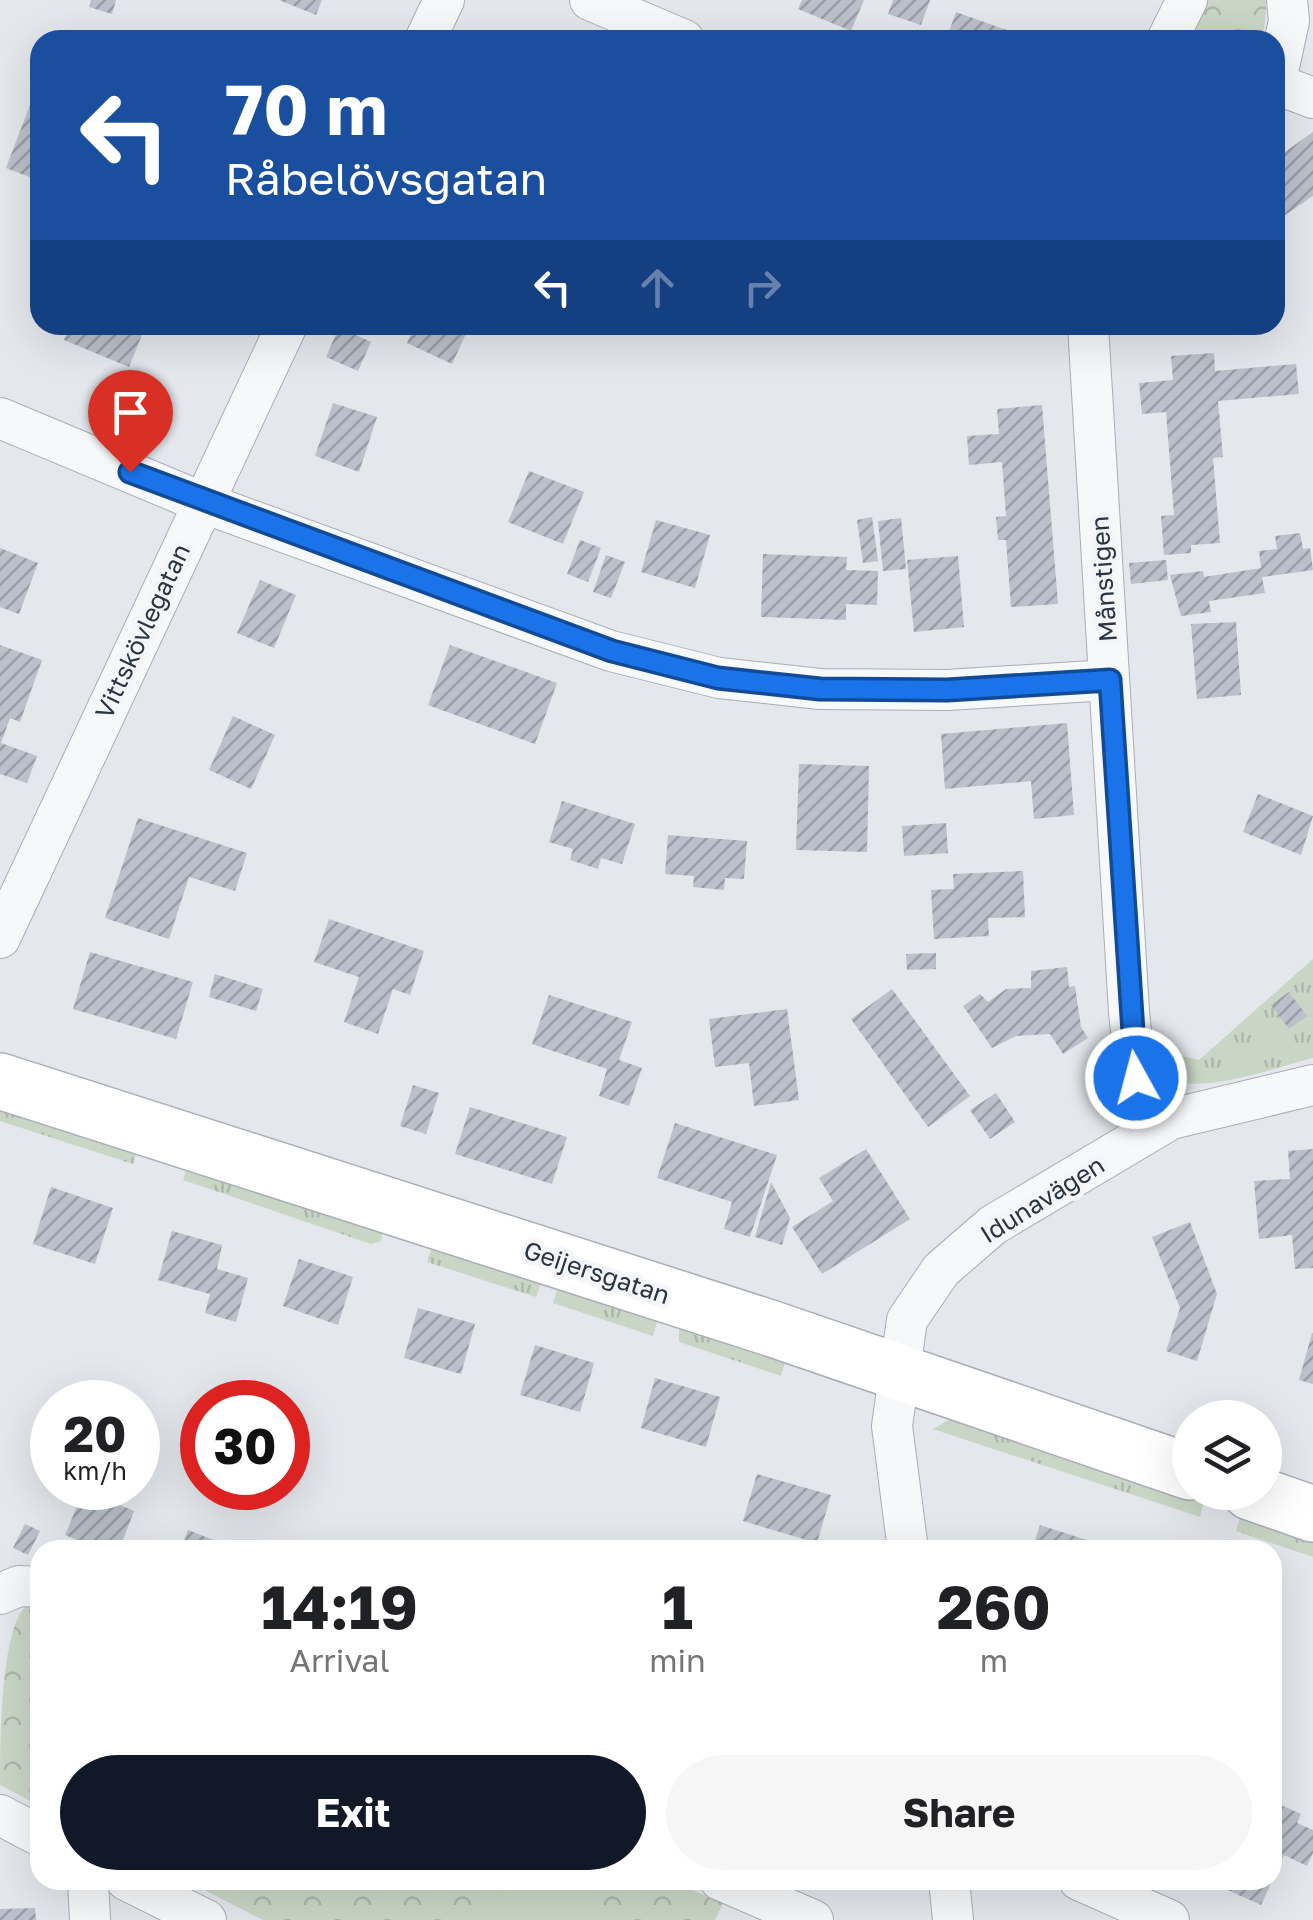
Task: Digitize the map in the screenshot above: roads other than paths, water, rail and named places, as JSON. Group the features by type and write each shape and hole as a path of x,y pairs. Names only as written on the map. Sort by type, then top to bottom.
{"street":[{"path":"429,30 444,0"},
{"path":"590,0 660,30"},
{"path":"1172,30 1187,0"},
{"path":"1285,40 1288,0"},
{"path":"1285,87 1313,98"},
{"name":"Vittskövlegatan","path":"0,938 281,335"},
{"name":"Månstigen","path":"1089,335 1136,1078 1172,1119"},
{"path":"0,418 201,502 612,651 718,678 820,689 947,690 1110,680"},
{"name":"Geijersgatan","path":"0,1081 900,1372 1172,1466"},
{"name":"Idunavägen","path":"907,1540 892,1426 907,1320 940,1270 994,1225 1172,1119 1313,1085"},
{"path":"1282,1503 1313,1514"},
{"path":"0,1594 30,1586"},
{"path":"0,1815 30,1831"},
{"path":"88,1890 90,1920"},
{"path":"146,1890 206,1920"},
{"path":"743,1890 813,1920"},
{"path":"950,1890 953,1920"},
{"path":"1102,1890 1169,1920"}]}
